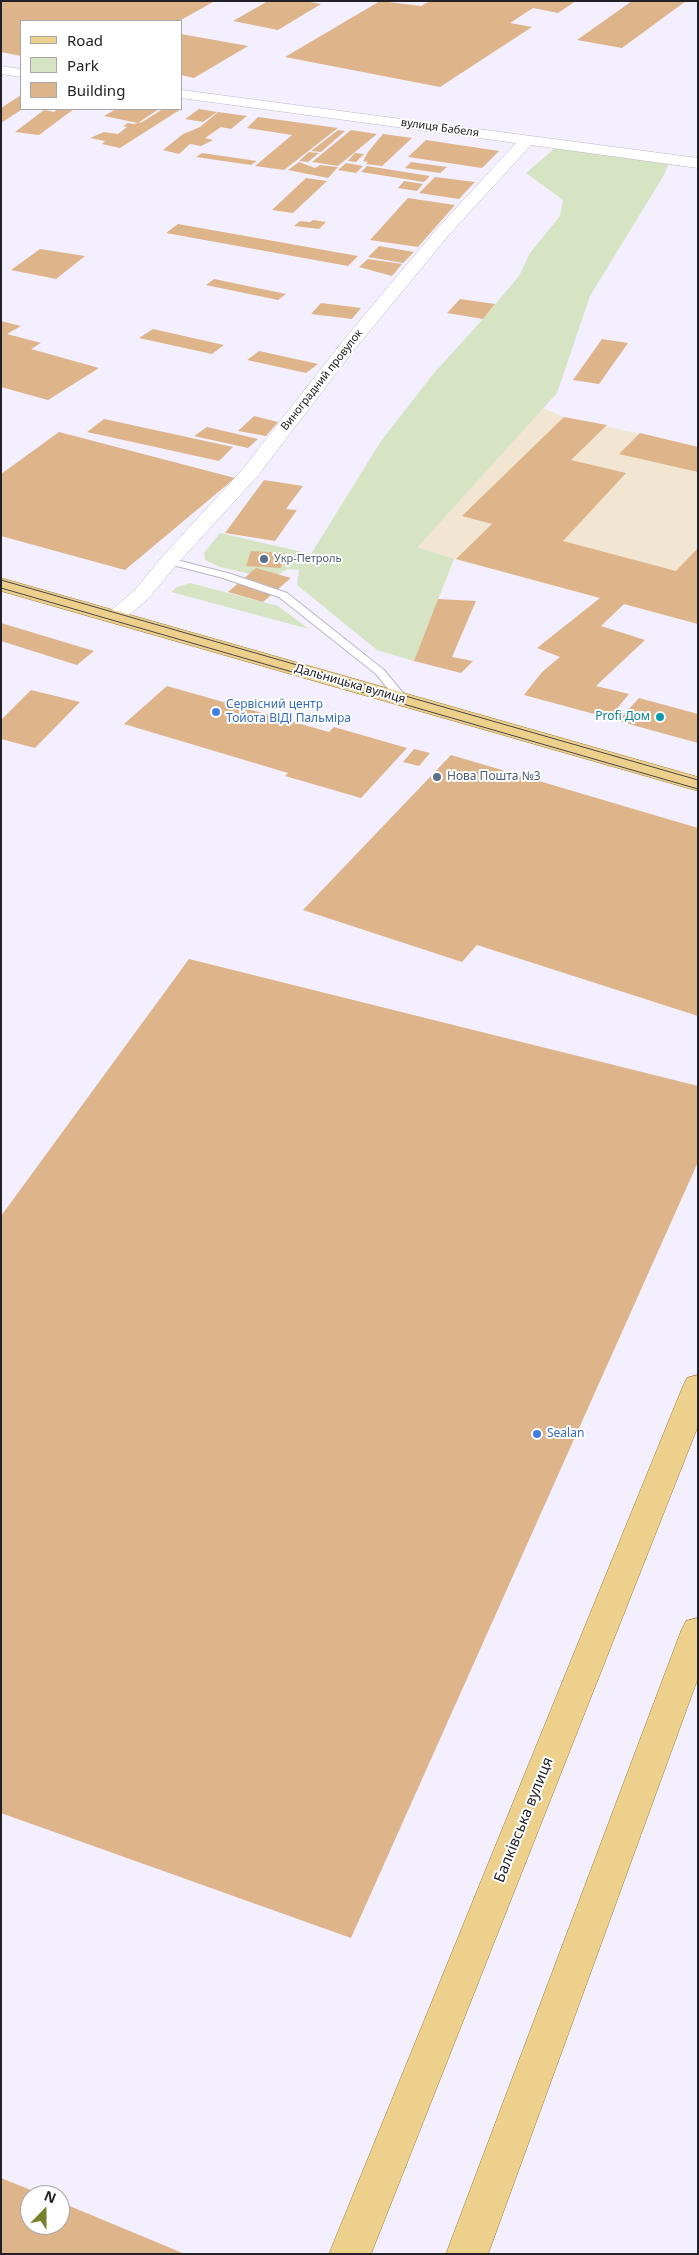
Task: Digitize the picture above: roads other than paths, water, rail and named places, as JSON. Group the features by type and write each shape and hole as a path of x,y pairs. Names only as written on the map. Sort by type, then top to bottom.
{"main road":[{"name":"Дальницька вулиця","path":"1,584 698,784"},
{"name":"Балківська вулиця","path":"350,2254 698,1386"},
{"path":"467,2254 698,1631"}],"street":[{"path":"1,70 20,72"},
{"name":"вулиця Бабеля","path":"182,94 698,163"},
{"name":"Виноградний провулок","path":"115,617 142,594 169,561 249,474 354,339 442,234 526,140"}],"lane":[{"path":"169,561 226,576 283,595 380,672 402,699"}],"tram line":[{"path":"1,580 698,780"},
{"path":"1,588 698,789"}],"place":[{"name":"Укр-Петроль","path":"264,559"},
{"name":"Сервісний центр Тойота ВІДІ Пальміра","path":"216,712"},
{"name":"Profi Дом","path":"660,717"},
{"name":"Нова Пошта №3","path":"437,777"},
{"name":"Sealan","path":"537,1434"}]}
